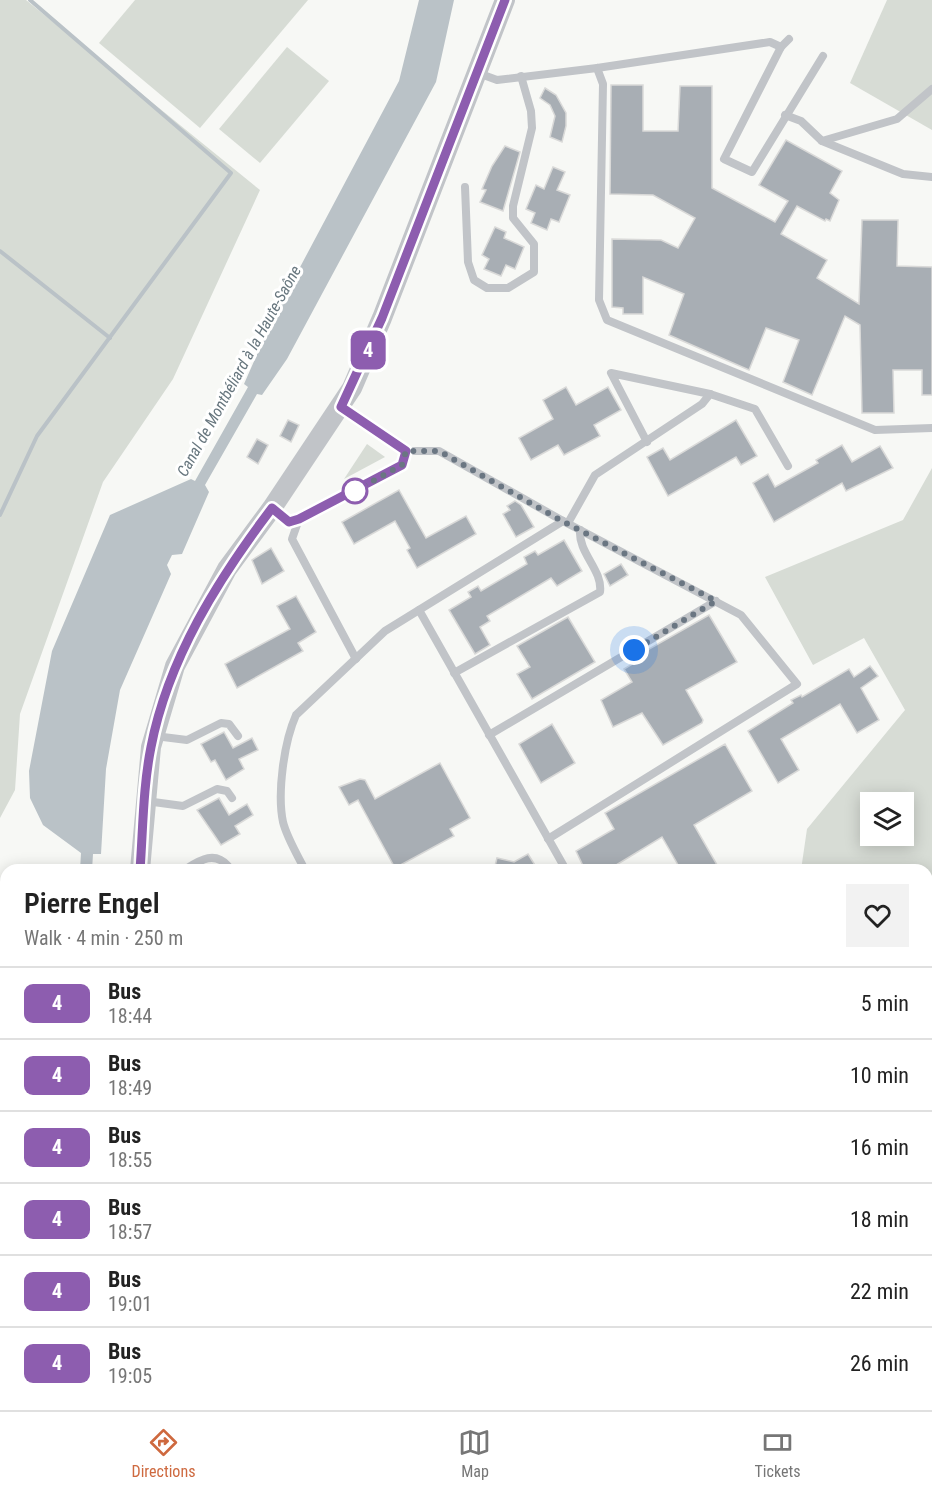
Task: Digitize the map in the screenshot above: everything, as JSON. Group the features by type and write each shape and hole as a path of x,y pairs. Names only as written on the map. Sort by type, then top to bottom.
{"street":[{"path":"140,864 145,801 154,736 175,666 227,569 341,407 382,318 505,0"}],"lane":[{"path":"789,39 781,47 724,159 752,172 823,56"},
{"path":"478,73 497,80 597,68 770,42 781,47"},
{"path":"597,68 603,84 599,300 607,320 875,430 932,428"},
{"path":"465,187 468,262 474,280 487,288 508,288 534,272 534,244 513,218 513,206 532,129 531,111 521,76"},
{"path":"822,141 897,119 932,89"},
{"path":"785,115 801,121 822,141 903,174 932,177"},
{"path":"647,442 611,373 710,394 754,409 788,466"},
{"path":"302,864 283,822 282,770 290,729 296,715 385,631 565,522 596,475 702,404 710,394"},
{"path":"341,407 406,451 439,451 565,522 741,615 797,684 548,839"},
{"path":"272,508 289,522 299,519 402,465 406,451"},
{"path":"299,519 292,539 356,659"},
{"path":"454,673 600,592 601,584 579,541 580,530"},
{"path":"489,735 716,601"},
{"path":"419,610 563,864"},
{"path":"154,736 187,740 221,723 229,724 238,736"},
{"path":"145,801 183,806 217,789 227,791 232,798"},
{"path":"194,864 204,858 214,857 222,859 226,864"}],"shaded area":[{"path":"0,0 26,0 260,190 173,379 103,482 20,714 15,790 0,818"},
{"path":"135,0 308,0 200,128 99,43"},
{"path":"419,0 454,0 436,82 287,359 262,395 257,394 205,485 209,492 182,554 172,555 167,565 171,574 120,690 106,769 101,854 93,854 92,864 80,864 81,853 43,825 30,798 29,771 52,651 110,515 191,479 195,481 248,387 244,384 273,318 399,81"},
{"path":"887,0 932,0 932,130 850,83"},
{"path":"287,47 329,81 260,163 219,129"},
{"path":"367,444 385,457 344,479"},
{"path":"932,468 932,864 802,864 807,829 905,710 864,638 813,665 765,577 903,520"}],"building":[{"path":"611,85 643,85 643,131 678,131 680,86 712,86 712,188 775,222 788,201 759,185 786,140 842,171 830,193 839,200 830,221 826,219 825,221 797,206 781,234 827,260 817,278 859,304 862,220 898,220 897,266 932,267 932,395 922,395 922,370 893,370 894,413 862,413 860,325 845,316 812,395 783,382 799,340 766,328 749,370 669,335 684,294 643,277 643,314 623,314 623,308 612,307 612,239 661,240 678,248 695,218 653,195 610,194"},
{"path":"545,88 556,95 566,113 562,142 550,137 555,116 550,105 540,98"},
{"path":"505,146 520,152 503,211 480,202 486,190 482,189 492,166"},
{"path":"553,167 565,172 557,190 570,195 559,222 551,219 547,230 531,223 535,213 526,209 536,185 544,189"},
{"path":"495,227 506,232 504,238 524,247 515,269 506,265 501,276 484,269 489,259 482,255"},
{"path":"566,387 576,405 608,387 621,410 594,425 600,436 564,455 558,445 531,460 519,438 553,419 543,400"},
{"path":"288,420 299,425 291,442 280,436"},
{"path":"736,420 757,456 741,465 736,457 668,496 647,457 663,448 670,460"},
{"path":"257,439 268,445 258,464 247,457"},
{"path":"842,445 852,462 880,446 893,468 846,491 842,483 774,522 753,483 768,474 775,487 818,463 816,460"},
{"path":"399,490 426,538 466,516 476,534 417,568 407,550 410,548 395,521 354,544 342,522"},
{"path":"515,501 521,505 534,527 516,537 503,514 510,510 507,506"},
{"path":"564,540 582,571 557,586 551,578 487,616 490,621 480,627 490,645 475,654 449,610 471,597 468,592 478,586 481,591 527,564 524,557 535,551 538,555"},
{"path":"271,548 284,571 262,584 252,560"},
{"path":"621,564 628,575 610,586 604,574"},
{"path":"296,596 316,632 298,643 303,651 237,688 225,664 290,629 277,606"},
{"path":"709,615 737,662 686,690 703,720 702,723 663,745 642,713 613,727 601,700 632,682 624,669 644,657 642,653"},
{"path":"568,617 595,662 532,699 517,674 530,667 517,646"},
{"path":"870,666 878,676 861,688 879,720 857,733 840,704 781,739 799,770 778,783 748,731 793,703 791,700 801,695 802,697 849,669 854,677"},
{"path":"552,724 575,763 541,783 519,744"},
{"path":"224,732 233,748 252,738 258,750 239,759 244,769 226,780 215,760 211,762 201,744"},
{"path":"725,744 752,791 694,825 717,864 678,864 662,837 618,864 582,864 576,851 614,829 605,813"},
{"path":"440,763 470,818 450,829 454,836 402,864 393,864 358,800 349,805 339,787 360,779 365,780 375,799"},
{"path":"219,798 229,815 247,804 253,815 235,826 240,834 221,845 197,810"},
{"path":"528,854 534,864 496,864 497,858 514,862"}],"waterway":[{"path":"0,515 37,436 231,173 30,0"},
{"path":"0,251 110,338"}],"bus line":[{"name":"4","path":"140,864 143,818 154,736 175,666 227,569 272,508 289,522 299,519 402,465 406,451 341,407 352,388 382,318 454,138 505,0"}],"route":[{"path":"355,491 402,465 406,451 439,451 562,521 716,601 634,650"}],"water label":[{"name":"Canal de Montbéliard à la Haute-Saône","path":"239,371"}]}
